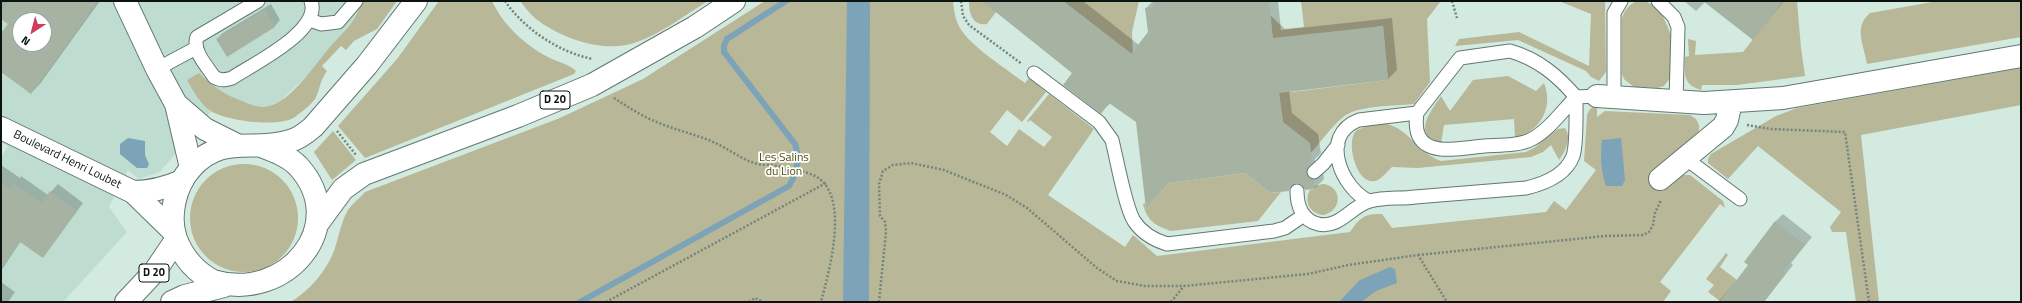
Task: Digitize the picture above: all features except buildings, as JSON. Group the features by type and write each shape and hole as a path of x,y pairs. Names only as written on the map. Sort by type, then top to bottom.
{"main road":[{"path":"125,1 176,104 186,175 173,209 175,236 187,260 204,276 224,286 246,289 267,286 286,277 302,262 313,244 318,223 316,203 310,183 297,166 281,153 261,146"},
{"path":"176,104 204,129 237,145 261,146 290,141 313,128 366,65 416,1"},
{"name":"D 20","path":"318,223 343,189 364,174 518,116 592,85 695,27 734,1"},
{"path":"1596,97 1676,101 1729,111 1783,98 2021,56"},
{"path":"1660,179 1723,127 1729,111"},
{"name":"Boulevard Henri Loubet","path":"1,128 133,192 175,236"},
{"name":"Boulevard Henri Loubet","path":"133,192 159,190 186,175 204,157 220,149 237,145"},
{"name":"D 20","path":"126,302 155,271 175,236"},
{"path":"172,302 185,296 224,286"}],"lane":[{"path":"258,1 197,37 195,43 196,48 214,77 225,80 296,37 310,20 312,11 311,1"},
{"path":"310,20 321,24 338,22 356,1"},
{"path":"1297,191 1299,208 1304,215 1310,221 1319,224 1328,224 1337,222 1369,201 1526,188 1542,184 1556,176 1568,165 1574,156 1596,97 1614,13 1621,1"},
{"path":"1658,1 1674,17 1678,27 1676,101"},
{"path":"157,68 196,48"},
{"path":"1510,51 1547,68 1562,81 1596,97 1538,135 1522,143 1442,150 1435,149 1421,140 1416,132 1417,113 1460,58 1510,51"},
{"path":"1034,73 1099,122 1106,130 1112,140 1130,213 1142,231 1158,242 1167,244 1274,231 1285,228 1304,215"},
{"path":"1314,172 1323,164 1338,145 1344,131 1353,122 1417,113"},
{"path":"1338,145 1337,154 1339,166 1347,181 1360,197 1369,201"},
{"path":"1685,158 1740,199"}],"path":[{"path":"505,1 521,19 555,45 596,60"},
{"path":"961,1 963,16 969,25 1034,73"},
{"path":"1452,1 1457,18"},
{"path":"608,97 613,98 658,123 731,150 745,160 756,164 800,170 815,176 826,183 833,198 835,223 828,273 821,302"},
{"path":"1729,111 1771,129 1844,132 1869,302"},
{"path":"332,126 358,158"},
{"path":"879,302 886,232 885,222 880,216 879,184 883,171 893,165 911,163 944,170 1006,195 1027,208 1097,268 1117,281 1145,286 1184,286 1308,274 1348,265 1418,255 1605,236 1643,235 1650,232 1653,226 1655,213 1663,197 1658,187 1660,179"},
{"path":"606,302 826,183"},
{"path":"1418,255 1447,302"},
{"path":"1171,302 1184,286"},
{"path":"749,302 755,298 763,302"}],"shaded area":[{"path":"1,1 364,1 358,8 353,21 327,50 308,75 281,100 268,107 256,107 225,95 160,172 139,179 128,170 109,207 127,232 63,302 1,302 1,157 8,146 1,142"}],"green space":[{"path":"364,1 397,1 377,29 354,41 346,50 341,46 322,66 327,71 315,99 295,117 288,120 266,123 228,118 218,115 204,105 187,80 199,73 219,90 255,106 265,107 277,103 302,82 349,26"},
{"path":"439,1 492,1 508,26 531,47 576,71 574,74 365,158 338,126 397,59"},
{"path":"520,1 708,1 664,29 646,38 625,45 611,46 584,42 558,33 536,19"},
{"name":"Les Salins du Lion","path":"765,1 866,1 870,14 870,1 953,1 958,25 965,35 980,50 1025,83 1029,78 1046,92 1022,122 1007,110 990,132 1007,146 1019,129 1044,147 1052,137 1030,120 1029,122 1027,121 1049,94 1094,129 1048,195 1125,247 1133,235 1157,256 1350,232 1356,223 1363,217 1371,214 1382,214 1392,228 1546,212 1554,201 1566,210 1596,170 1584,161 1587,115 1590,109 1597,105 1597,117 1605,111 1690,115 1696,119 1699,125 1699,131 1693,138 1651,172 1665,189 1681,175 1690,175 1723,201 1725,208 1720,204 1660,282 1671,291 1663,302 290,302 311,286 323,272 332,256 348,210 365,192 560,118 643,79"},
{"path":"969,1 986,1 1002,4 987,24 982,24 978,23 972,18"},
{"path":"1063,1 1139,1 1132,32 1133,55"},
{"path":"1301,1 1441,1 1427,19 1430,82 1414,104 1366,108 1348,114 1334,126 1311,153 1283,122 1278,86 1292,92 1388,80 1383,26 1273,41 1270,15 1285,29 1304,27"},
{"path":"1559,1 1605,1 1606,72 1599,81 1591,77 1586,71 1518,40 1455,46 1459,39 1519,32 1589,66 1591,14"},
{"path":"1637,1 1645,1 1654,6 1661,13 1671,36 1671,77 1664,86 1658,88 1634,87 1624,79 1622,74 1622,18 1624,12"},
{"path":"1773,1 1797,1 1805,76 1737,85 1702,85 1701,90 1690,85 1685,73 1685,57 1689,56 1688,39 1696,41 1695,55 1743,52 1779,6"},
{"path":"1938,1 2021,1 2021,37 1867,64 1862,43 1861,30 1865,18 1870,13"},
{"path":"2021,68 2021,105 1861,135 1879,302 1856,302 1846,232 1832,232 1830,227 1841,212 1758,146 1728,179 1708,163 1708,159 1711,154 1776,116 1797,108"},
{"path":"1508,76 1536,91 1544,83 1547,92 1546,109 1538,124 1531,130 1524,135 1515,138 1514,119 1444,125 1441,143 1432,139 1427,134 1425,129 1426,122 1441,96 1450,111 1473,80"},
{"path":"1383,123 1400,130 1425,152 1441,161 1526,152 1534,148 1558,129 1565,128 1568,140 1566,148 1559,160 1551,145 1543,152 1531,157 1418,168 1392,167 1378,180 1371,181 1364,178 1359,172 1355,163 1352,144 1353,136 1359,129"},
{"path":"333,131 356,160 332,180 314,152"},
{"path":"244,164 265,168 283,179 294,197 298,218 294,239 283,257 265,268 244,272 223,268 205,257 194,239 190,218 194,197 205,179 223,168"},
{"path":"1245,173 1270,193 1281,192 1258,221 1171,231 1153,222 1145,210 1143,204 1145,203 1146,209 1169,183"},
{"path":"1323,184 1334,189 1338,198 1335,208 1324,215 1312,210 1307,199 1310,190 1315,189 1315,186"},
{"path":"1726,253 1728,255 1720,267 1737,280 1720,301 1708,292 1714,285 1706,279"}],"water":[{"path":"847,1 870,1 869,302 843,302"},
{"path":"128,138 145,141 145,155 149,164 147,168 137,168 120,154 120,144"},
{"path":"1621,138 1625,180 1622,186 1606,186 1601,163 1602,140"},
{"path":"1390,267 1395,269 1397,283 1376,291 1361,302 1339,302 1360,280"}],"waterway":[{"path":"580,302 789,186 797,165 797,149 795,144 724,52 724,45 727,39 786,1"}]}
